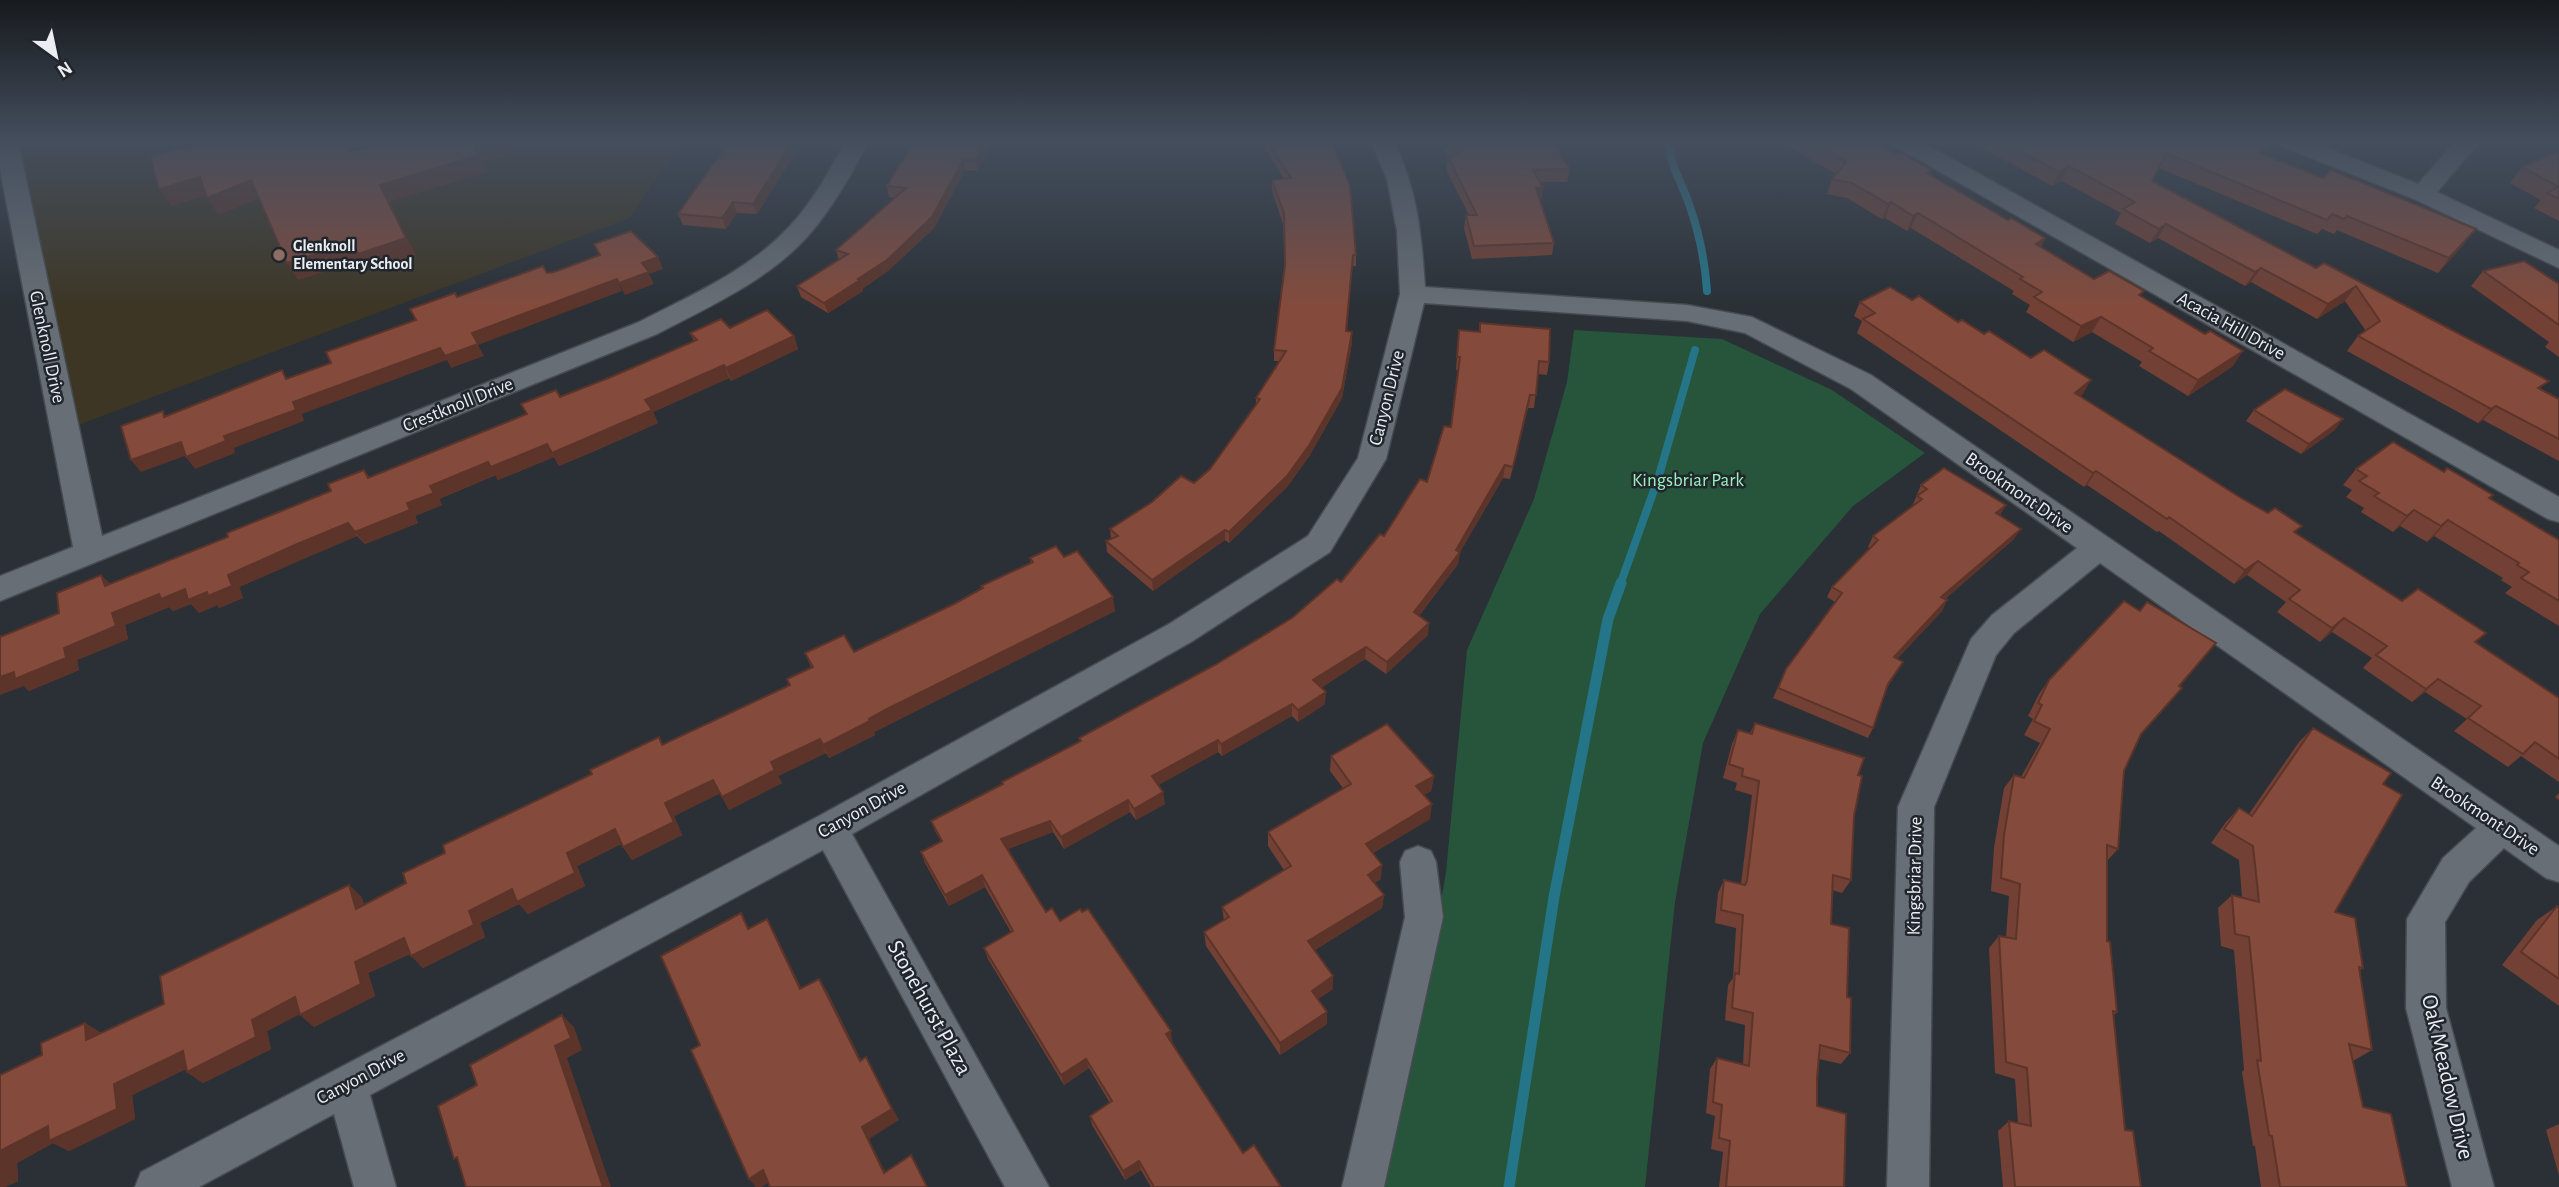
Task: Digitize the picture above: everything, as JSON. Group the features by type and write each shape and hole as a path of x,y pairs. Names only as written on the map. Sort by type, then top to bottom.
{"street":[{"name":"Glenknoll Drive","path":"17,196 90,553"},
{"name":"Crestknoll Drive","path":"0,589 648,328 717,292 787,244 826,196"},
{"name":"Canyon Drive","path":"156,1187 830,828 1180,633 1320,544 1372,459 1413,294 1409,231 1402,196"},
{"name":"Acacia Hill Drive","path":"2001,196 2559,511"},
{"path":"2427,196 2559,260"},
{"name":"Brookmont Drive","path":"1413,294 1687,313 1752,326 1861,382 2559,866"},
{"name":"Kingsbriar Drive","path":"1908,1187 1916,807 1982,648 2003,624 2098,548"},
{"name":"Oak Meadow Drive","path":"2473,1187 2426,1007 2426,919 2456,870 2501,827"},
{"name":"Stonehurst Plaza","path":"830,828 1028,1187"},
{"path":"1363,1187 1424,916 1418,862"},
{"path":"347,1085 375,1187"}],"shaded area":[{"name":"Glenknoll Elementary School","path":"17,196 645,196 630,218 62,431"}],"green space":[{"name":"Kingsbriar Park","path":"1574,330 1722,339 1832,390 1925,453 1853,506 1760,614 1703,743 1675,902 1645,1187 1380,1187 1432,954 1446,872 1467,650 1534,499 1567,382"}],"building":[{"path":"258,196 386,196 406,238 358,254 353,242 287,263"},
{"path":"690,196 758,196 753,204 733,202 722,218 678,214"},
{"path":"897,196 943,196 932,217 887,260 824,303 797,286 848,254 836,250"},
{"path":"1278,196 1351,196 1356,255 1353,255 1346,331 1352,332 1342,388 1310,444 1287,476 1229,532 1225,530 1152,580 1106,541 1118,536 1110,529 1152,502 1181,476 1194,483 1210,469 1260,399 1256,398 1286,351 1274,350 1285,265 1284,213"},
{"path":"1468,196 1539,196 1554,243 1474,246 1466,215 1477,215"},
{"path":"1875,196 1967,196 2045,238 2036,244 2094,279 2109,271 2144,291 2139,295 2205,334 2210,331 2243,351 2198,380 2149,351 2153,348 2101,317 2081,326 2034,297 2042,292 2020,279 2023,277 1918,213 1913,216 1891,202 1888,204"},
{"path":"2125,196 2181,196 2316,268 2324,263 2549,381 2538,388 2559,399 2559,439 2496,406 2491,409 2358,336 2380,321 2356,286 2328,304 2261,268 2255,272 2166,224 2159,229 2123,209 2135,202"},
{"path":"2270,196 2396,196 2476,229 2449,258 2347,216 2344,219 2332,214 2327,220"},
{"path":"631,231 658,257 642,263 649,272 619,283 617,279 472,333 478,344 445,356 440,348 293,402 296,410 224,436 226,441 186,457 181,442 131,460 121,426 163,411 164,417 282,370 286,379 331,363 326,352 416,320 410,309 455,293 457,297 543,266 547,273 554,272 600,255 594,244"},
{"path":"2524,261 2559,284 2559,325 2483,271"},
{"path":"1890,287 1912,300 1919,296 1958,322 1962,320 1984,334 1989,331 2031,358 2044,350 2091,380 2075,393 2241,498 2268,513 2275,508 2302,526 2294,532 2402,601 2418,589 2486,633 2475,642 2559,698 2559,759 2535,742 2523,754 2468,718 2481,706 2438,679 2426,689 2376,655 2387,646 2344,618 2332,628 2289,599 2300,590 2258,561 2245,570 2169,517 2167,519 2096,471 2093,473 1863,319 1875,313 1860,302"},
{"path":"767,310 794,336 726,368 724,365 645,400 652,410 552,453 547,444 491,467 488,462 430,486 434,493 407,503 410,510 355,532 348,523 295,545 228,575 232,586 208,596 207,592 188,600 185,589 161,599 159,594 112,613 116,626 64,648 66,658 15,679 14,672 0,677 0,637 59,613 57,593 101,575 105,586 228,537 227,533 331,491 328,484 364,470 368,478 527,414 521,404 556,390 560,397 697,340 690,333 721,319 730,328"},
{"path":"1480,323 1550,329 1549,362 1539,361 1536,395 1530,395 1513,467 1505,465 1456,550 1460,552 1414,612 1429,623 1387,662 1366,647 1313,680 1326,692 1298,710 1292,704 1221,744 1218,740 1152,776 1163,792 1134,809 1128,800 1061,837 1050,821 1001,839 1046,912 1052,908 1060,921 1080,909 1082,912 1088,909 1171,1031 1166,1034 1243,1153 1254,1145 1281,1187 1154,1187 1139,1161 1123,1171 1090,1116 1112,1101 1086,1059 1061,1075 984,948 1013,931 982,875 945,895 921,852 942,841 931,821 1003,784 1002,782 1081,741 1079,738 1215,665 1292,618 1337,579 1341,582 1380,534 1384,536 1420,479 1427,482 1444,426 1451,427 1460,357 1457,357 1459,330 1480,332"},
{"path":"2285,389 2343,419 2309,444 2254,410"},
{"path":"2393,442 2444,472 2447,468 2493,495 2489,498 2559,540 2559,601 2521,578 2529,572 2517,565 2519,563 2448,520 2441,526 2414,510 2407,516 2374,496 2379,493 2359,481 2367,476 2356,469"},
{"path":"1944,468 2006,505 1996,513 2021,529 1941,597 1947,600 1894,657 1903,662 1888,684 1873,728 1778,688 1786,669 1842,593 1832,587 1878,540 1873,536 1922,499 1917,496 1927,489 1921,485"},
{"path":"1056,546 1064,557 1077,551 1113,597 885,710 869,719 870,721 823,745 820,739 771,762 775,770 722,797 713,780 665,803 674,822 623,847 615,829 567,853 575,873 517,902 512,889 469,911 474,925 411,956 404,938 355,962 361,984 300,1015 295,997 252,1020 256,1037 187,1072 183,1051 114,1084 117,1109 49,1141 48,1126 0,1151 0,1075 42,1055 41,1043 85,1023 86,1040 164,1004 160,976 349,885 356,909 406,883 403,873 445,853 443,845 592,774 590,770 659,737 662,745 790,685 787,679 813,667 805,653 844,635 854,652 954,604 983,588 981,586 1033,562 1030,558"},
{"path":"2124,601 2140,611 2147,602 2216,643 2179,686 2182,688 2141,734 2124,771 2118,849 2107,845 2107,941 2110,942 2117,1012 2113,1011 2125,1130 2133,1131 2141,1187 2015,1187 2009,1121 2031,1126 2027,1068 2006,1062 1999,936 2016,939 2020,884 2001,878 2004,835 2014,775 2024,778 2050,729 2034,721 2042,705 2038,703 2049,680"},
{"path":"1755,723 1864,758 1858,775 1862,776 1854,816 1851,880 1833,875 1831,924 1849,928 1847,997 1851,998 1850,1053 1820,1045 1817,1078 1817,1106 1846,1114 1844,1187 1726,1187 1730,1141 1719,1138 1722,1105 1713,1102 1717,1058 1749,1066 1753,1013 1732,1008 1735,973 1739,974 1743,915 1721,910 1724,880 1745,885 1747,881 1759,781 1742,776 1743,769 1729,764 1738,730 1752,734"},
{"path":"1387,724 1434,776 1416,786 1432,804 1366,844 1382,865 1368,875 1384,895 1308,941 1333,976 1312,991 1327,1012 1280,1043 1204,932 1229,917 1222,907 1291,866 1268,832 1351,784 1331,756"},
{"path":"2313,728 2391,773 2383,784 2402,795 2335,912 2355,918 2363,968 2359,967 2372,1050 2349,1044 2363,1107 2391,1114 2407,1187 2280,1187 2272,1136 2269,1135 2257,1060 2261,1061 2249,937 2235,934 2232,895 2259,902 2253,846 2224,829 2239,808 2252,816"},
{"path":"2557,906 2559,908 2559,979 2521,952"},
{"path":"741,913 748,929 767,919 800,989 819,979 860,1061 866,1057 892,1109 862,1127 884,1173 911,1155 927,1187 770,1187 763,1170 749,1179 691,1050 700,1045 661,956"},
{"path":"562,1015 571,1038 555,1046 603,1187 466,1187 457,1157 454,1159 438,1106 477,1085 470,1065"}],"waterway":[{"path":"1686,196 1699,236 1707,291"},
{"path":"1620,585 1658,479 1695,350"},
{"path":"1509,1187 1554,897 1608,619 1621,583"}],"place":[{"name":"Glenknoll Elementary School","path":"279,255"}]}
